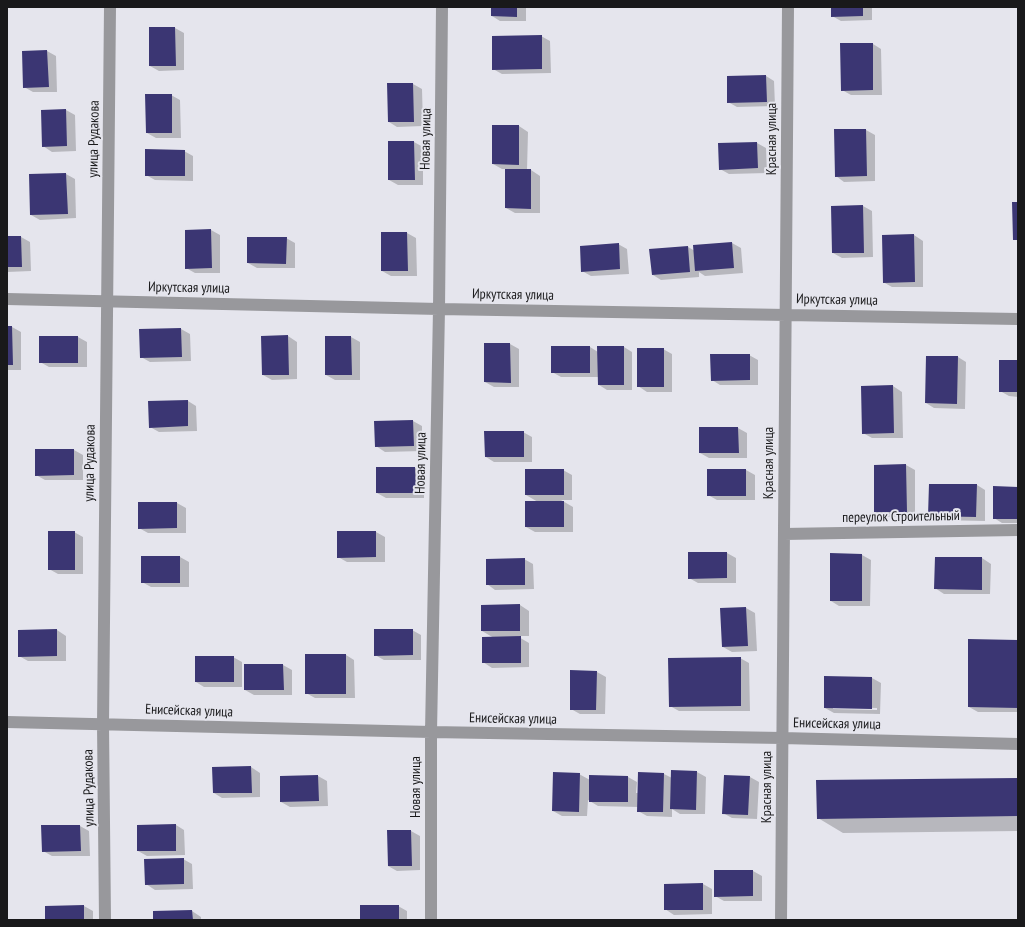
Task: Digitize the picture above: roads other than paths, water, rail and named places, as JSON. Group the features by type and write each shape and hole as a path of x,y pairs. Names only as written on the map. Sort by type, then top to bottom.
{"street":[{"name":"улица Рудакова","path":"105,920 103,724 110,7"},
{"name":"Новая улица","path":"431,920 431,732 439,309 442,7"},
{"name":"Красная улица","path":"781,920 788,7"},
{"name":"Иркутская улица","path":"7,299 439,309 1018,319"},
{"name":"переулок Строительный","path":"784,534 1018,530"},
{"name":"Енисейская улица","path":"7,722 1018,744"}]}
